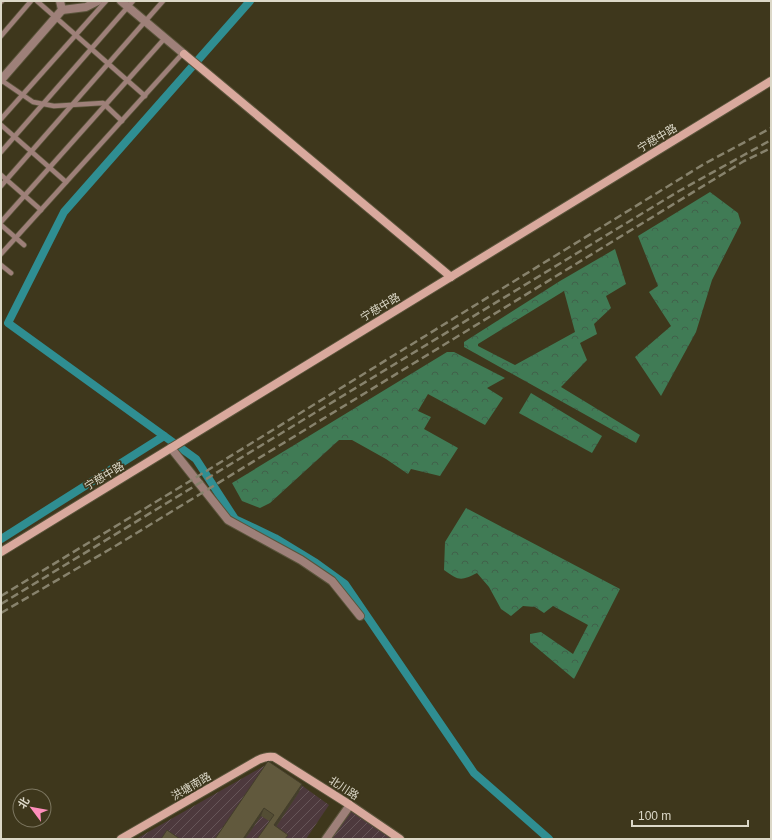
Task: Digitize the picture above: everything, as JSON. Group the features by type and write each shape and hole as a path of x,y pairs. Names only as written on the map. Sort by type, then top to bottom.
{"main road":[{"path":"183,54 451,277"},
{"name":"宁慈中路","path":"1,552 771,82"},
{"name":"洪塘南路","path":"121,839 265,757 274,757"},
{"name":"北川路","path":"274,757 350,805 400,839"}],"street":[{"path":"60,1 62,10"},
{"path":"1,80 62,10 86,7 98,1"},
{"path":"121,1 130,4 145,22 183,54"},
{"path":"171,448 228,520 301,560 332,581 360,616"},
{"path":"326,839 350,805"}],"lane":[{"path":"1,36 31,1"},
{"path":"37,1 145,96"},
{"path":"1,119 106,1"},
{"path":"1,186 74,105 164,1"},
{"path":"1,152 130,4"},
{"path":"24,245 1,223 165,38"},
{"path":"1,254 183,54"},
{"path":"1,80 33,102 54,106 103,103 122,121"},
{"path":"1,125 66,182"},
{"path":"1,175 42,210"},
{"path":"1,265 11,273"}],"shaded area":[{"path":"264,766 279,769 329,805 306,839 136,839"},
{"path":"351,810 393,839 331,839"}],"green space":[{"path":"710,192 738,213 741,223 712,280 696,332 661,396 635,357 671,326 649,292 658,286 638,236"},
{"path":"615,249 626,284 606,296 611,308 594,324 597,334 580,343 587,360 561,387 640,435 636,443 464,347 464,342 560,281","holes":["564,291 575,332 515,365 478,346 478,344"]},
{"path":"447,352 454,352 505,378 487,388 503,398 485,425 428,394 418,411 431,417 424,429 458,448 440,476 411,469 408,474 386,459 352,440 339,440 270,503 260,508 242,501 232,483"},
{"path":"531,393 602,436 592,453 519,413"},
{"path":"466,508 620,589 574,679 530,642 530,634 541,632 573,654 588,625 553,606 544,613 535,607 523,606 511,616 501,609 489,587 477,573 460,579 444,570 445,542"}],"building":[{"path":"268,761 302,784 274,825 288,835 285,839 257,839 274,815 264,808 243,839 215,839"},
{"path":"167,830 180,839 161,839"}],"waterway":[{"path":"250,1 64,212 8,323 196,459 235,519 275,538 316,563 345,584 474,773 549,839"},
{"path":"1,539 164,436"}],"railway":[{"path":"1,596 704,164 771,128"},
{"path":"1,604 679,191 771,140"},
{"path":"1,613 117,545 744,161 771,148"}]}
